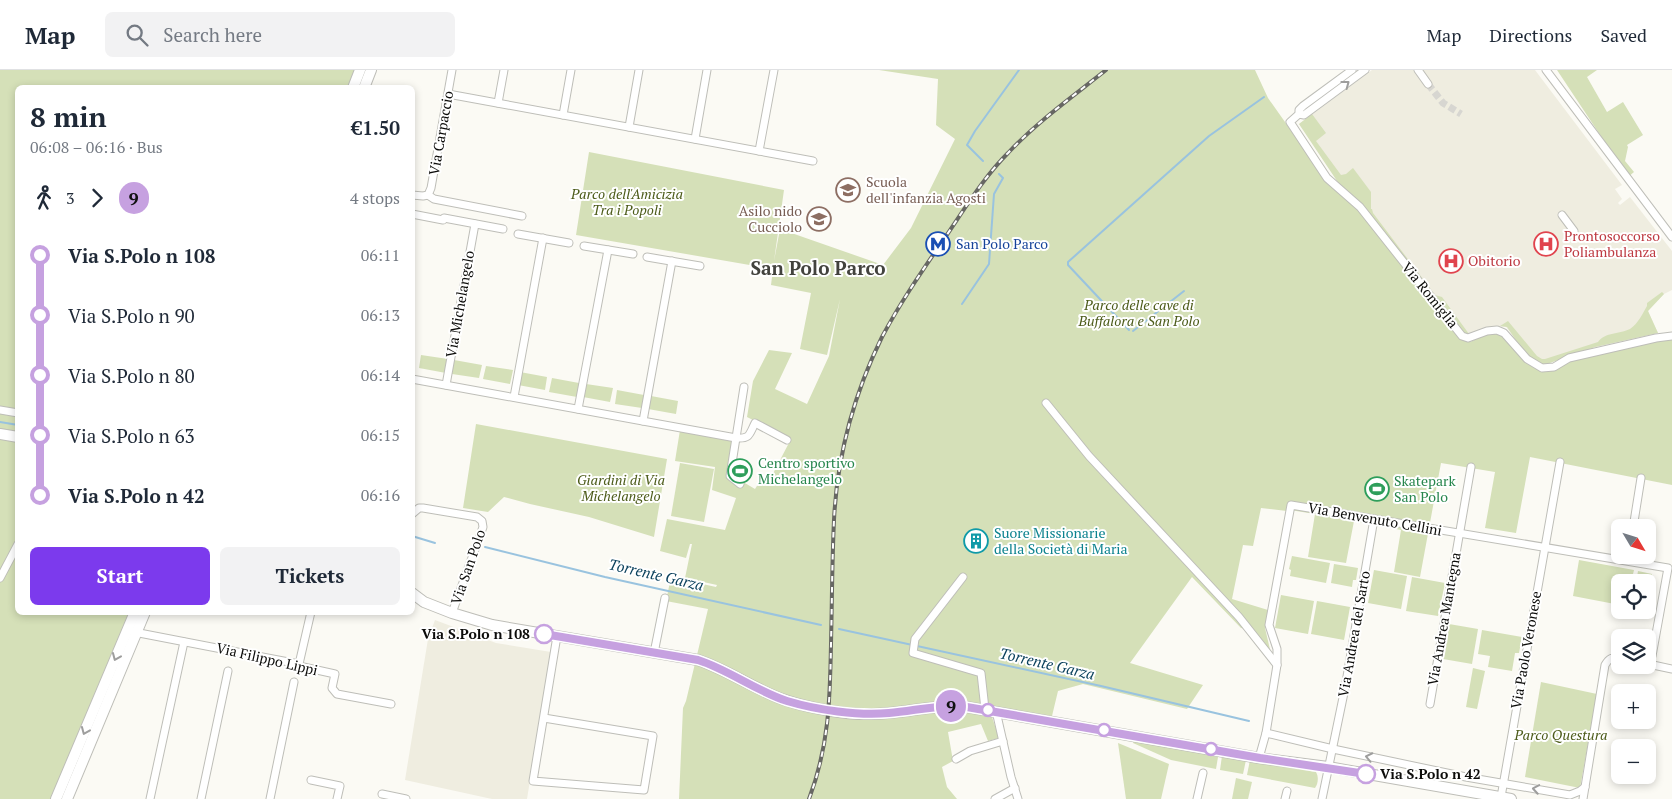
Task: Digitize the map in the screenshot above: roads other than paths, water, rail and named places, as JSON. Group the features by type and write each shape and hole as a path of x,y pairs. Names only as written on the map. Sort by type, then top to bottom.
{"main road":[{"path":"353,85 360,70"},
{"path":"365,85 371,70"},
{"path":"0,434 15,436"},
{"name":"Via San Polo","path":"415,595 424,602 452,613 492,625 698,660 714,665 775,696 820,708 869,714 943,705 961,706 1503,798"},
{"name":"Via San Polo","path":"415,601 424,602"},
{"path":"67,799 133,631 135,615"},
{"path":"56,799 133,631 144,615"}],"street":[{"name":"Via Carpaccio","path":"428,195 431,188 452,70"},
{"path":"498,103 504,70"},
{"path":"563,115 571,70"},
{"path":"629,127 639,70"},
{"path":"695,139 707,70"},
{"path":"759,151 774,70"},
{"path":"1352,70 1303,106 1299,110 1299,114 1304,116 1365,70"},
{"path":"1418,70 1428,84"},
{"path":"1546,70 1672,236"},
{"path":"1312,109 1312,105 1320,98 1323,91"},
{"path":"448,94 813,161"},
{"name":"Via Romiglia","path":"1299,114 1290,122 1328,178 1360,207 1462,336 1468,338 1487,331 1497,330 1504,333 1527,359 1542,368 1554,367 1569,358 1672,336"},
{"path":"415,195 428,195 434,199 522,216"},
{"path":"415,214 503,229"},
{"path":"1562,214 1574,231"},
{"name":"Via Michelangelo","path":"446,385 475,224"},
{"path":"518,234 569,243"},
{"path":"514,397 543,238"},
{"path":"584,246 633,254"},
{"path":"578,409 608,250"},
{"path":"647,257 700,266"},
{"path":"643,421 672,261"},
{"path":"415,380 736,438 745,439 748,437 755,423 787,440"},
{"path":"740,484 730,476 744,387"},
{"path":"1046,403 1089,456 1239,617 1277,664 1260,758"},
{"path":"0,410 15,412"},
{"path":"1544,548 1560,462"},
{"name":"Via Benvenuto Cellini","path":"1459,533 1471,467"},
{"path":"1634,519 1641,478"},
{"name":"Via Benvenuto Cellini","path":"1277,664 1277,649 1269,625 1291,505 1544,548 1611,556"},
{"name":"Via San Polo","path":"415,511 419,508 423,508 477,517 482,521 483,527 452,613"},
{"name":"Via Andrea del Sarto","path":"1333,749 1374,519"},
{"name":"Via Andrea Mantegna","path":"1430,704 1459,533"},
{"name":"Via Paolo Veronese","path":"1502,783 1544,548"},
{"path":"0,577 15,550"},
{"name":"Via Benvenuto Cellini","path":"1652,564 1668,568 1656,634"},
{"path":"963,576 915,639 913,654 981,672 990,710 1003,741 1018,799"},
{"path":"654,653 665,598"},
{"path":"299,664 310,615"},
{"name":"Via Filippo Lippi","path":"133,631 299,664 299,666 335,674 332,688 337,694 391,704"},
{"path":"544,718 653,736 644,790 533,781 557,636"},
{"path":"150,799 184,642"},
{"path":"1583,799 1606,665 1611,658"},
{"path":"1656,666 1672,669"},
{"path":"201,799 228,671"},
{"path":"270,799 294,682"},
{"path":"1266,733 1466,777 1570,795 1585,787"},
{"path":"956,759 970,751 1003,741"},
{"path":"1322,799 1333,749"},
{"path":"1197,799 1202,773"},
{"path":"311,780 340,786 337,799"},
{"name":"Via San Polo","path":"1502,783 1503,798"},
{"path":"995,799 1015,788"},
{"path":"1285,799 1287,791"},
{"path":"382,794 406,799"}],"waterway":[{"path":"983,161 967,145 1019,70"},
{"path":"1129,330 1068,265 1068,262 1209,136 1264,97"},
{"path":"962,304 989,264 994,194 1003,178 999,174"},
{"path":"1133,331 1184,291"},
{"name":"Torrente Garza","path":"0,422 15,424"},
{"name":"Torrente Garza","path":"415,537 435,543"},
{"name":"Torrente Garza","path":"485,547 605,577 821,625"},
{"name":"Torrente Garza","path":"839,629 1101,686 1249,721"}],"tunnel":[{"path":"1428,84 1443,103 1461,114"}],"railway":[{"path":"809,799 821,760 829,704 832,567 836,496 843,449 863,381 882,337 911,287 990,173 1031,131 1106,70"}],"place":[{"name":"Scuola dell'infanzia Agosti","path":"848,190"},
{"name":"Asilo nido Cucciolo","path":"819,219"},
{"name":"San Polo Parco","path":"938,244"},
{"name":"Prontosoccorso Poliambulanza","path":"1546,244"},
{"name":"Obitorio","path":"1451,261"},
{"name":"Centro sportivo Michelangelo","path":"740,471"},
{"name":"Skatepark San Polo","path":"1377,489"},
{"name":"Suore Missionarie della Società di Maria","path":"976,541"},
{"name":"Via S.Polo n 108","path":"544,634"},
{"name":"Via S.Polo n 42","path":"1366,774"}],"district":[{"name":"San Polo Parco","path":"818,268"}],"park label":[{"name":"Parco dell'Amicizia Tra i Popoli","path":"627,202"},
{"name":"Parco delle cave di Buffalora e San Polo","path":"1139,314"},
{"name":"Giardini di Via Michelangelo","path":"621,488"},
{"name":"Parco Questura","path":"1561,735"}]}
